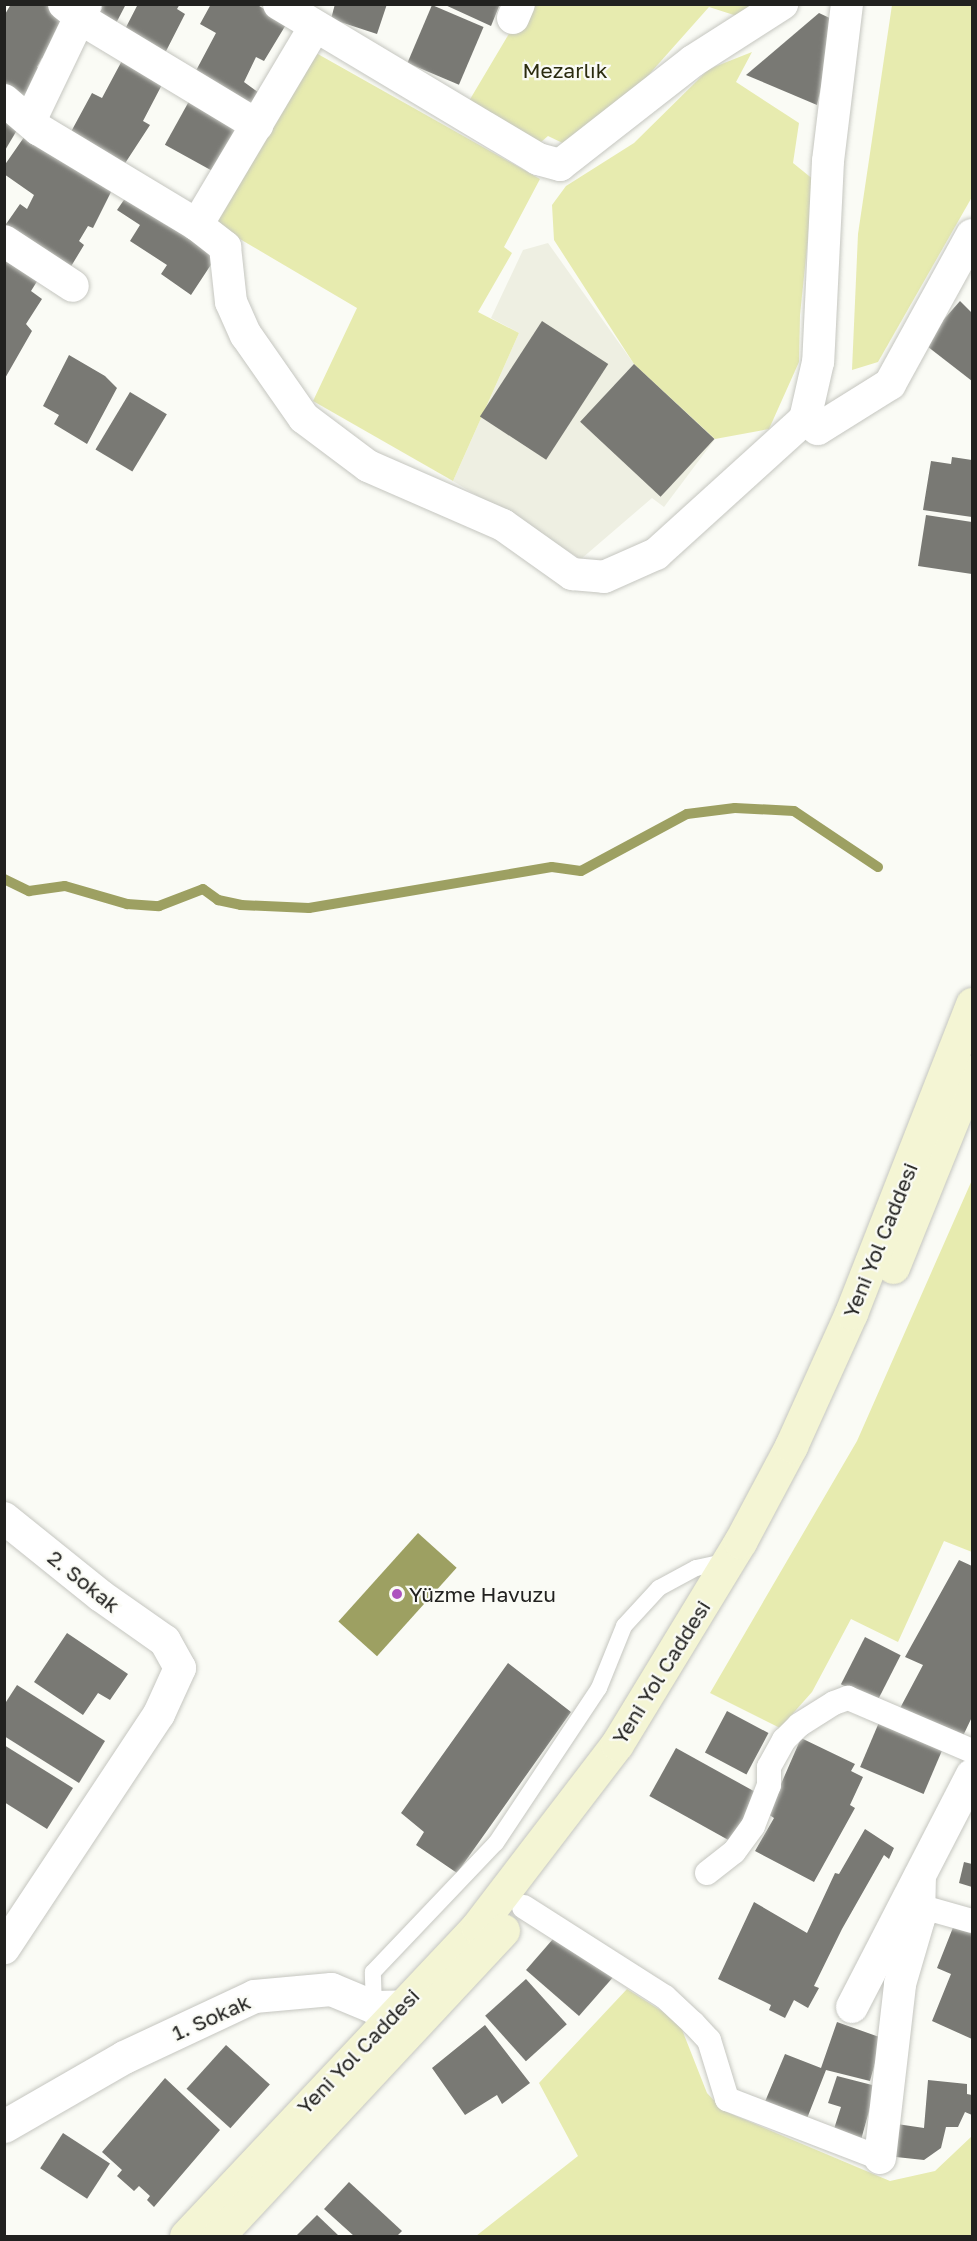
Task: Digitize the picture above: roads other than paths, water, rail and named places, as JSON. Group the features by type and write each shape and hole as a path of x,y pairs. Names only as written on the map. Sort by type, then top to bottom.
{"main road":[{"name":"Yeni Yol Caddesi","path":"186,2236 386,2008 477,1927 534,1856 617,1744 729,1561 791,1446 852,1313 972,1004"},
{"name":"Yeni Yol Caddesi","path":"218,2236 524,1907 618,1778 734,1589 868,1326 972,1071"}],"street":[{"path":"279,4 538,159 560,165 693,61 782,4"},
{"path":"4,100 51,137 197,225 225,247 231,302 246,335 304,418 368,466 503,525 572,574 603,577 656,554 805,419 819,363 828,161 847,4"},
{"path":"31,119 76,8 257,125"},
{"path":"197,225 315,26"},
{"path":"805,419 818,429 890,384 972,235"},
{"path":"4,241 73,286"},
{"name":"2. Sokak","path":"4,1518 101,1596 165,1641 180,1668 159,1714 4,1948"},
{"path":"707,1873 734,1852 753,1826 769,1785 769,1767 784,1740 799,1725 834,1703 848,1698 972,1751"},
{"path":"852,2007 920,1891 972,1775"},
{"path":"524,1907 665,1997 693,2023 709,2040 727,2099 880,2158 900,1984 920,1891"},
{"path":"920,1891 972,1921"},
{"name":"1. Sokak","path":"4,2126 124,2057 254,1996 331,1989 386,2008"},
{"path":"386,2008 436,2004"}],"lane":[{"path":"386,2008 373,1972 496,1844 598,1688 624,1626 659,1588 696,1568 729,1561"}],"waterway":[{"path":"4,879 29,891 65,886 127,904 159,906 203,889 218,900 241,905 309,908 552,867 581,871 687,814 735,808 794,811 878,867"}],"place":[{"name":"Yüzme Havuzu","path":"397,1594"}],"park label":[{"name":"Mezarlık","path":"565,70"}]}
